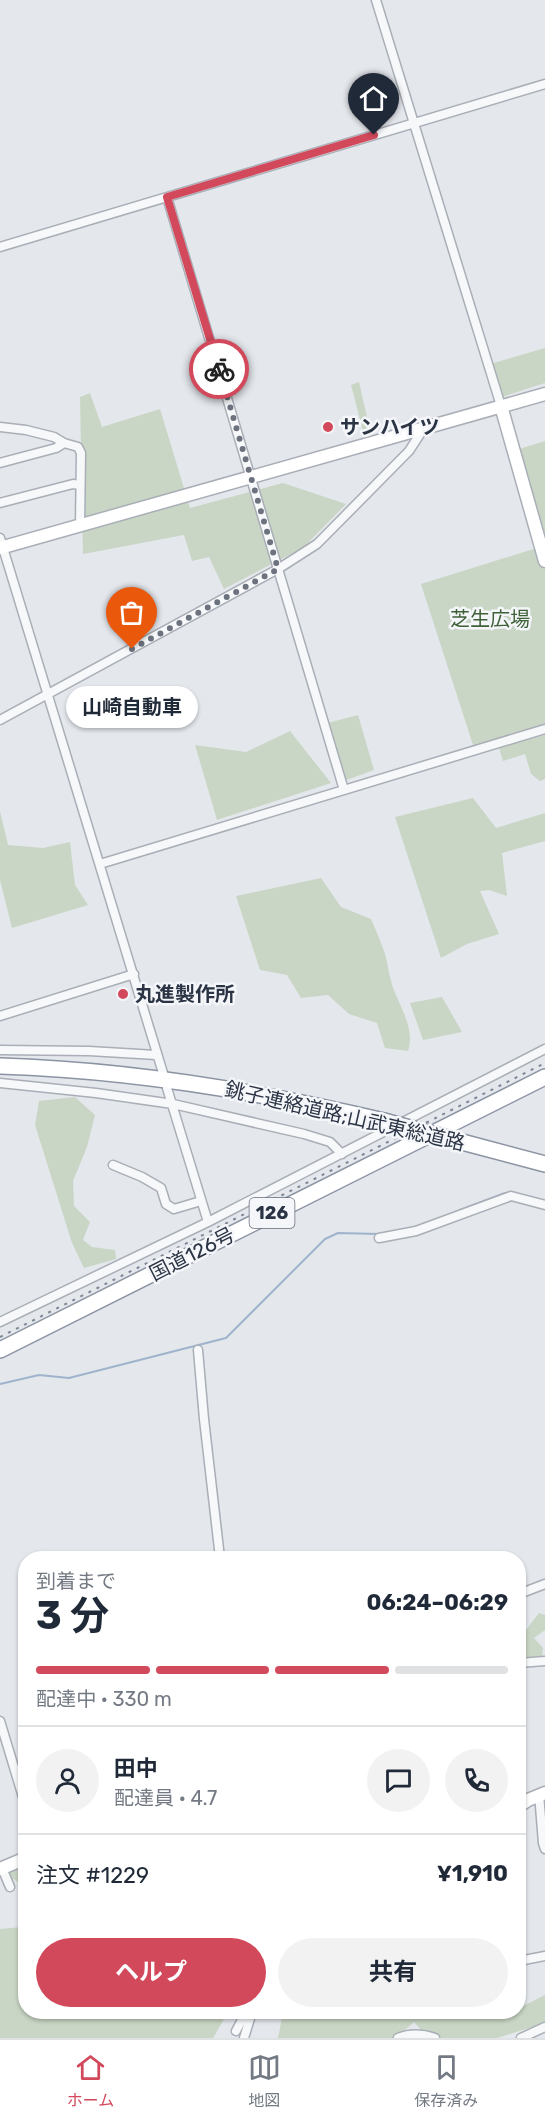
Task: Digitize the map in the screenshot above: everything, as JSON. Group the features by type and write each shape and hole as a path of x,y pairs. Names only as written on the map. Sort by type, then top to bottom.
{"highway":[{"name":"銚子連絡道路;山武東総道路","path":"0,1066 132,1076 294,1101 384,1121 545,1164"},
{"name":"国道126号","path":"0,1350 545,1077"}],"street":[{"path":"376,0 501,406 545,561"},
{"path":"0,247 545,84"},
{"path":"167,197 344,790"},
{"path":"163,1073 1,545 80,526 545,394"},
{"path":"0,427 54,437 78,447 81,453 80,526"},
{"path":"0,720 310,550 409,451 424,428"},
{"path":"0,463 56,448 64,443"},
{"path":"0,503 73,484 80,485"},
{"path":"100,864 545,729"},
{"path":"0,1016 134,974"},
{"path":"0,1323 208,1222 545,1049"},
{"path":"0,1050 89,1051 156,1055"},
{"path":"0,1083 173,1104 304,1134 330,1142 342,1154"},
{"path":"167,1088 208,1222"},
{"path":"113,1165 161,1188 166,1204 174,1209 201,1201"},
{"path":"379,1238 416,1231 511,1196 545,1205"},
{"path":"198,1350 219,1551"},
{"path":"526,1591 545,1584"},
{"path":"526,1662 545,1660"},
{"path":"0,1721 18,1781"},
{"path":"526,1802 542,1794 545,1849"},
{"path":"10,1887 1,1869 18,1862"},
{"path":"526,1959 545,1956"},
{"path":"236,2031 242,2019"},
{"path":"244,2038 250,2019"},
{"path":"521,2038 545,2027"},
{"path":"398,2038 405,2035 425,2035 435,2038"}],"green space":[{"path":"545,348 545,383 502,397 490,364"},
{"path":"359,382 371,435 364,435 351,385"},
{"path":"90,393 102,427 160,409 190,508 283,483 346,504 304,547 224,589 209,557 192,561 184,535 83,554 80,397"},
{"name":"芝生広場","path":"545,441 545,724 473,745 421,584 543,546 513,451"},
{"path":"358,715 374,770 341,782 324,724"},
{"path":"290,731 331,783 217,820 195,745 246,752"},
{"path":"545,735 545,779 540,781 531,774 525,754 503,761 499,748"},
{"path":"473,798 496,828 545,813 545,841 502,853 507,896 489,890 480,891 499,934 467,944 441,958 395,817"},
{"path":"0,811 8,845 43,848 70,842 75,885 88,905 12,928 0,880"},
{"path":"321,878 341,907 371,919 385,954 394,990 408,1024 410,1042 408,1051 385,1048 377,1023 349,1014 328,995 301,998 287,975 260,970 236,896"},
{"path":"442,997 462,1032 423,1040 410,1003"},
{"path":"75,1097 95,1115 87,1147 73,1181 74,1206 90,1222 83,1240 92,1247 115,1250 116,1259 84,1268 72,1243 35,1125 39,1101"},
{"path":"539,1613 545,1615 545,1630 534,1638 543,1648 542,1659 526,1660 526,1630"},
{"path":"18,1870 18,1882 7,1875 7,1871"},
{"path":"18,1927 18,2019 223,2019 223,2021 213,2038 0,2038 0,1929"},
{"path":"545,1995 545,2023 497,2038 428,2038 414,2022 396,2038 278,2038 282,2019 526,2019 526,2004"}],"waterway":[{"path":"460,1210 505,1193"},
{"path":"0,1384 39,1375 69,1378 226,1338 325,1239 338,1233 380,1234"}],"railway":[{"path":"0,1337 545,1063"}],"way so far":[{"path":"132,649 278,569 219,369"}],"place":[{"name":"サンハイツ","path":"328,427"},
{"name":"山崎自動車","path":"132,649"},
{"name":"丸進製作所","path":"123,994"}],"route":[{"path":"219,369 167,197 374,135"}]}
